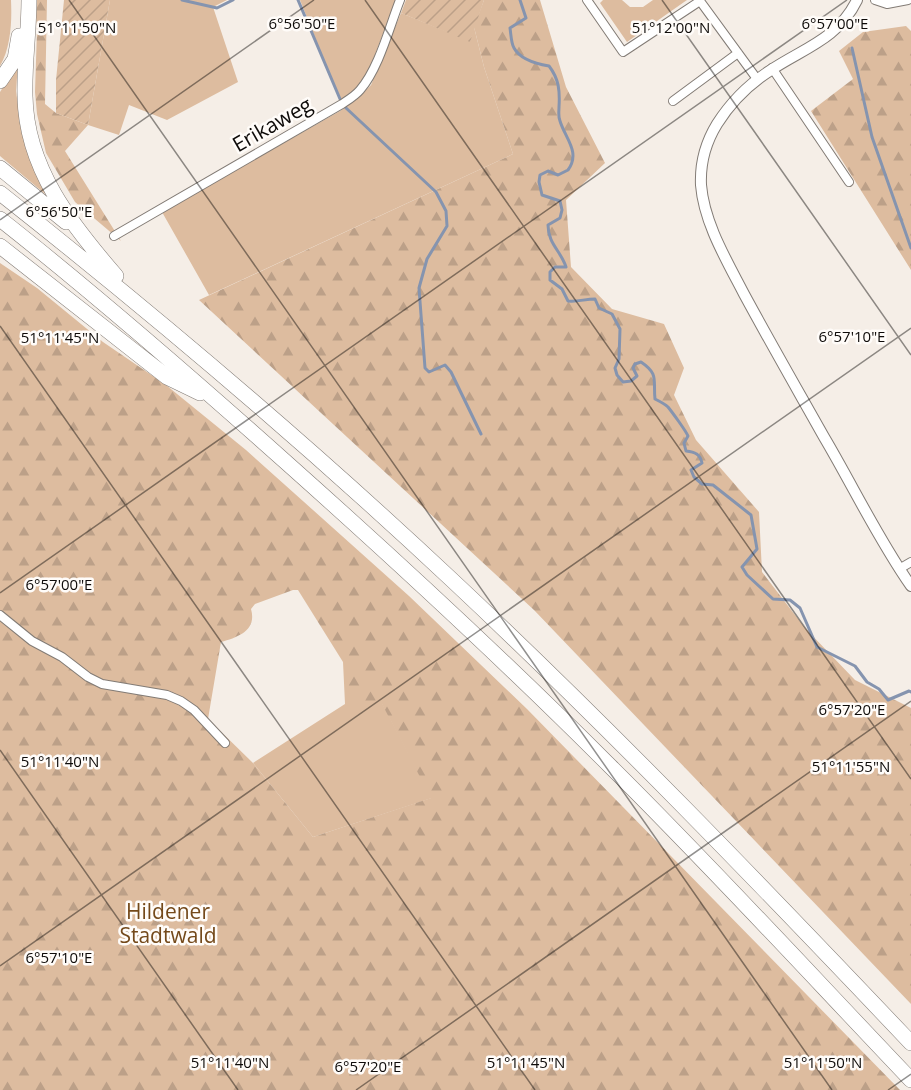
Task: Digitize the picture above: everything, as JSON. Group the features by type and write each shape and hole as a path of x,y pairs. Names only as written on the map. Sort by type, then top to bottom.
{"highway":[{"path":"0,81 9,71 16,51 20,23 19,0"},
{"path":"28,0 25,98 31,141 46,179 78,232 141,306"},
{"path":"0,168 78,232"},
{"path":"0,193 141,306 336,474 461,588 626,749 911,1043"},
{"path":"0,219 75,279 219,402 428,591 578,734 753,913 911,1080"},
{"path":"0,246 167,376 219,402"},
{"path":"0,255 28,268"}],"street":[{"name":"Erikaweg","path":"114,236 359,92 377,60 400,0"},
{"path":"587,0 623,52 700,1 757,79"},
{"path":"857,0 850,15 834,31 757,79 729,106 707,142 701,184 707,215 727,261 899,569 911,596"},
{"path":"875,0 887,4 908,0"},
{"path":"673,100 738,53"},
{"path":"772,69 849,182"},
{"path":"899,569 911,562"},
{"path":"899,569 911,586"},
{"path":"0,615 32,641 62,657 88,677 102,684 167,695 180,701 194,710 225,744"}],"green space":[{"path":"0,0 11,0 11,25 9,42 0,66"},
{"path":"35,0 47,0 45,104 56,113 88,125 65,151 121,241 75,202 46,153 37,114 35,92 37,30"},
{"path":"64,0 110,0 88,125 56,113 56,80"},
{"path":"110,0 227,0 213,7 238,82 167,120 129,105 119,135 88,125"},
{"path":"300,0 396,0 366,78 356,91 340,101"},
{"path":"406,0 484,0 470,42 401,13"},
{"path":"484,0 540,0 566,87 605,163 566,200 571,267 612,309 664,324 684,368 674,395 696,440 759,512 762,572 805,628 855,680 911,708 911,1004 534,610 199,300 513,154 484,67 474,27"},
{"path":"603,0 622,0 630,7 643,7 653,0 687,0 627,42 600,3"},
{"path":"401,13 470,41 474,27 484,67 513,154 209,295 162,212 340,111 358,98 371,85"},
{"path":"906,26 911,31 911,270 811,111 853,79 839,51 863,32"},
{"path":"18,64 16,91 21,126 51,199 0,156 0,92"},
{"name":"Hildener Stadtwald","path":"0,263 37,288 103,342 166,385 246,450 409,596 527,709 900,1090 0,1090","holes":["298,590 343,662 345,704 382,704 431,798 313,837 253,763 208,719 221,642 245,632 251,622 251,609 255,604"]},
{"path":"382,703 432,798 313,837 253,763 345,704"}],"waterway":[{"path":"182,0 217,8 233,0"},
{"path":"298,0 340,99"},
{"path":"520,0 526,18 510,28 513,46 525,58 549,66 557,80 559,119 571,145 573,157 568,170 558,175 548,171 540,175 542,195 560,201 562,210 560,218 548,225 552,242 566,267 555,267 550,272 550,280 562,289 568,301 595,299 599,308 612,314 620,329 619,359 615,368 617,375 623,382 631,381 637,376 633,368 635,364 641,362 647,366 654,378 655,399 668,407 687,434 684,443 686,451 700,457 702,463 691,470 694,477 702,484 713,485 751,515 757,549 742,567 747,575 773,599 790,600 800,608 817,647 855,666 867,682 879,689 888,700 911,692"},
{"path":"852,48 872,137 911,248"},
{"path":"346,108 436,192 446,211 447,226 427,259 419,288 425,368 429,372 445,365 451,372 481,434"}]}
